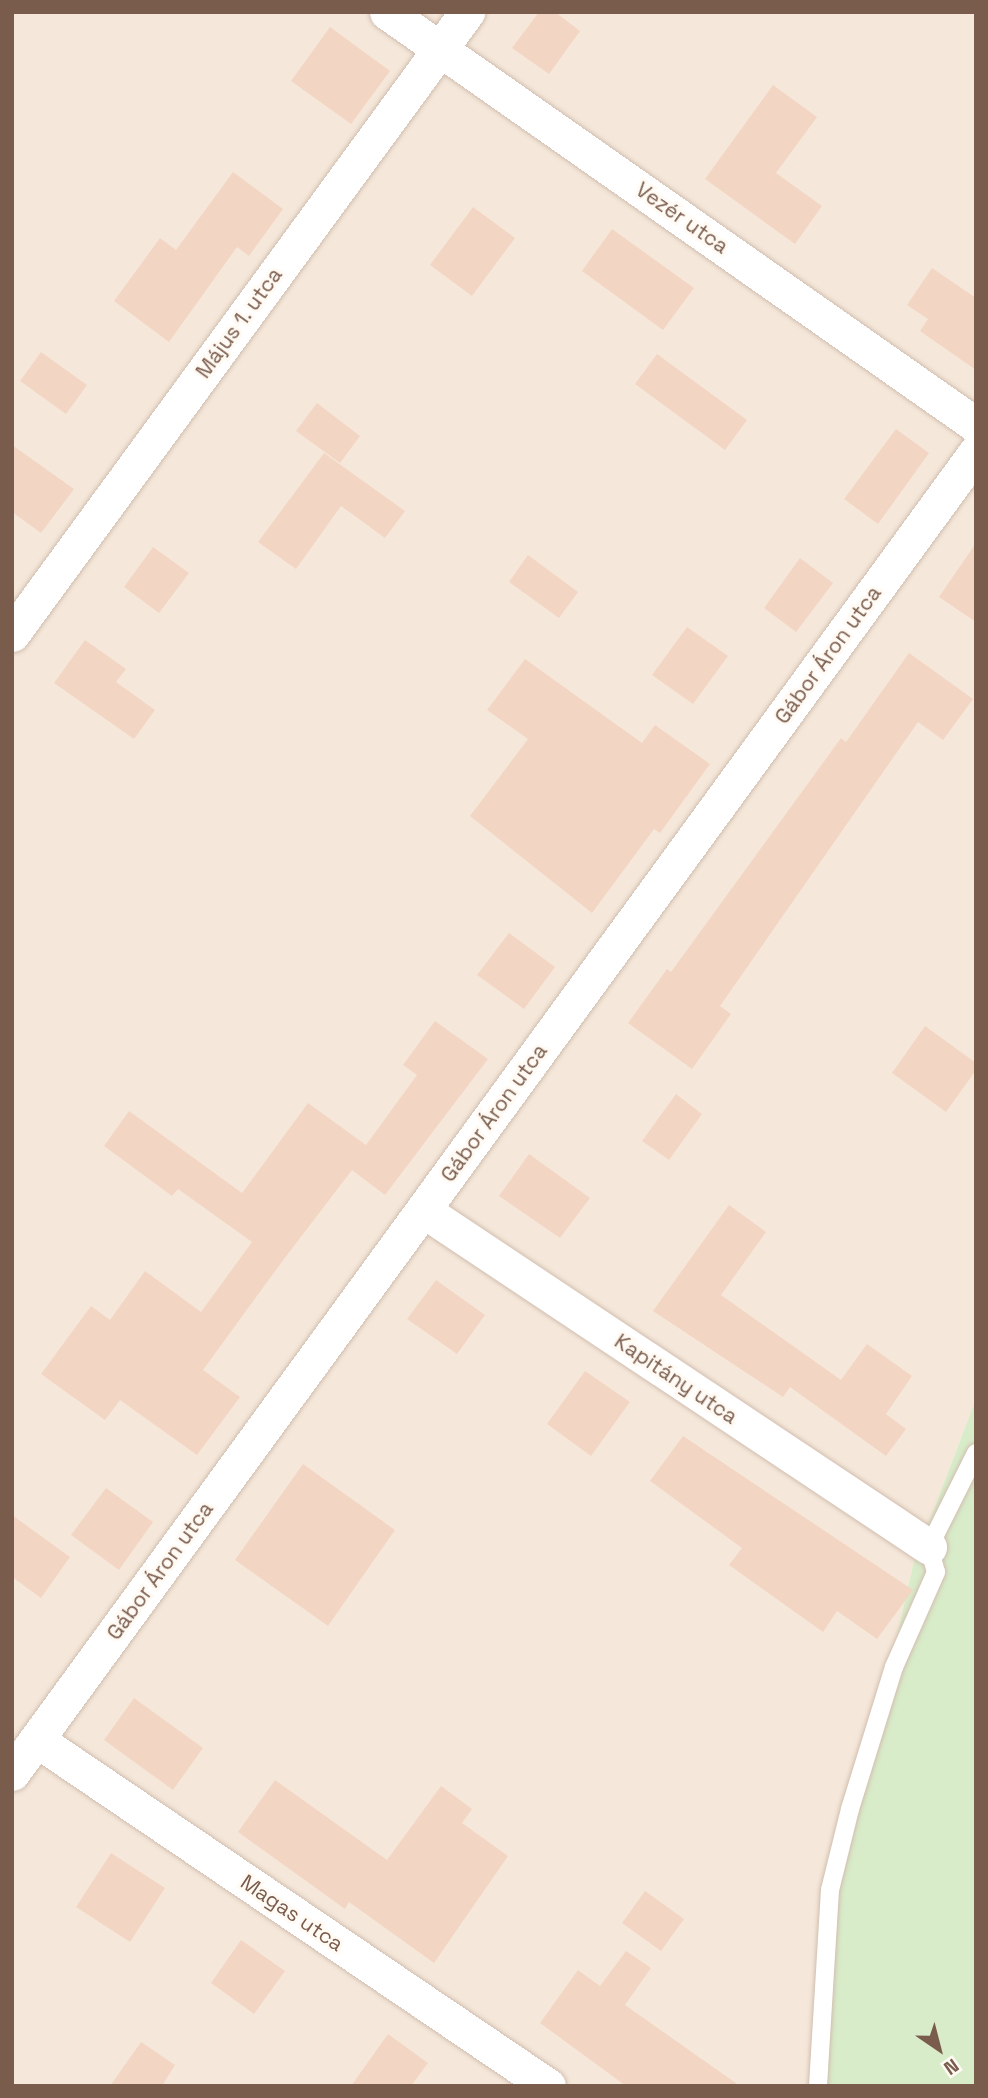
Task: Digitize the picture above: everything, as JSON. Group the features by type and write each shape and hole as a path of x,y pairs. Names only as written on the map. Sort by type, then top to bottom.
{"street":[{"name":"Vezér utca","path":"387,12 976,425"},
{"name":"Május 1. utca","path":"12,634 467,12"},
{"name":"Gábor Áron utca","path":"12,1773 976,452"},
{"name":"Kapitány utca","path":"423,1210 929,1547"},
{"name":"Magas utca","path":"37,1740 548,2086"}],"lane":[{"path":"818,2086 830,1890 889,1680 936,1572 929,1547 976,1453"}],"shaded area":[{"path":"12,12 976,12 976,1399 914,1561 839,1890 824,2086 12,2086"}],"green space":[{"path":"976,1399 976,2086 824,2086 839,1890 914,1561"}],"building":[{"path":"539,12 555,12 580,31 549,74 512,48"},
{"path":"330,27 390,71 351,124 291,81"},
{"path":"773,85 817,117 776,173 822,206 795,244 705,179"},
{"path":"233,172 283,209 249,256 237,247 169,342 114,301 160,238 176,250"},
{"path":"473,207 515,238 472,296 430,265"},
{"path":"612,229 694,288 663,330 582,271"},
{"path":"932,268 976,298 976,370 920,331 928,319 907,305"},
{"path":"41,352 87,385 66,414 20,381"},
{"path":"657,354 747,420 725,450 635,384"},
{"path":"317,403 360,436 340,463 296,431"},
{"path":"896,429 929,453 878,524 844,499"},
{"path":"12,445 74,489 41,533 12,512"},
{"path":"324,453 405,511 385,538 341,506 296,569 258,542"},
{"path":"976,543 976,622 939,597"},
{"path":"153,547 189,573 159,613 124,587"},
{"path":"528,555 578,592 559,618 509,582"},
{"path":"800,558 833,583 796,632 764,608"},
{"path":"687,627 728,656 693,704 652,675"},
{"path":"85,640 126,669 116,682 155,710 134,739 54,683"},
{"path":"909,653 973,699 943,740 918,722 720,1006 731,1014 692,1069 628,1023 667,969 671,972 841,738 846,742"},
{"path":"525,659 642,743 655,725 710,764 660,833 654,829 592,913 470,816 528,739 487,710"},
{"path":"509,933 555,967 524,1009 477,975"},
{"path":"435,1021 488,1059 385,1195 352,1170 281,1263 203,1370 240,1397 197,1455 120,1400 105,1420 41,1374 91,1306 110,1320 145,1271 201,1312 252,1242 178,1189 172,1196 104,1146 129,1111 242,1193 308,1103 366,1145 417,1075 403,1065"},
{"path":"925,1026 976,1063 976,1070 946,1112 892,1073"},
{"path":"676,1094 702,1114 669,1160 642,1141"},
{"path":"529,1154 590,1198 560,1238 499,1196"},
{"path":"729,1205 766,1232 721,1295 841,1380 867,1344 912,1376 886,1414 906,1429 886,1456 790,1387 783,1397 653,1311"},
{"path":"436,1280 485,1315 457,1354 407,1319"},
{"path":"585,1371 630,1402 591,1456 547,1424"},
{"path":"683,1436 913,1590 877,1639 837,1611 823,1632 729,1565 742,1548 650,1481"},
{"path":"303,1464 395,1530 328,1626 235,1560"},
{"path":"106,1488 153,1522 119,1570 71,1535"},
{"path":"12,1515 70,1557 41,1598 12,1577"},
{"path":"134,1698 203,1748 173,1790 104,1740"},
{"path":"275,1780 387,1860 441,1786 472,1809 462,1823 508,1856 434,1963 349,1902 345,1909 238,1832"},
{"path":"111,1853 165,1888 130,1942 76,1907"},
{"path":"645,1891 684,1919 661,1951 622,1923"},
{"path":"241,1940 285,1971 254,2014 211,1983"},
{"path":"626,1951 651,1968 625,2005 740,2086 626,2086 540,2023 578,1970 600,1986"},
{"path":"388,2034 428,2063 411,2086 351,2086"},
{"path":"141,2042 175,2065 162,2086 110,2086"}]}
